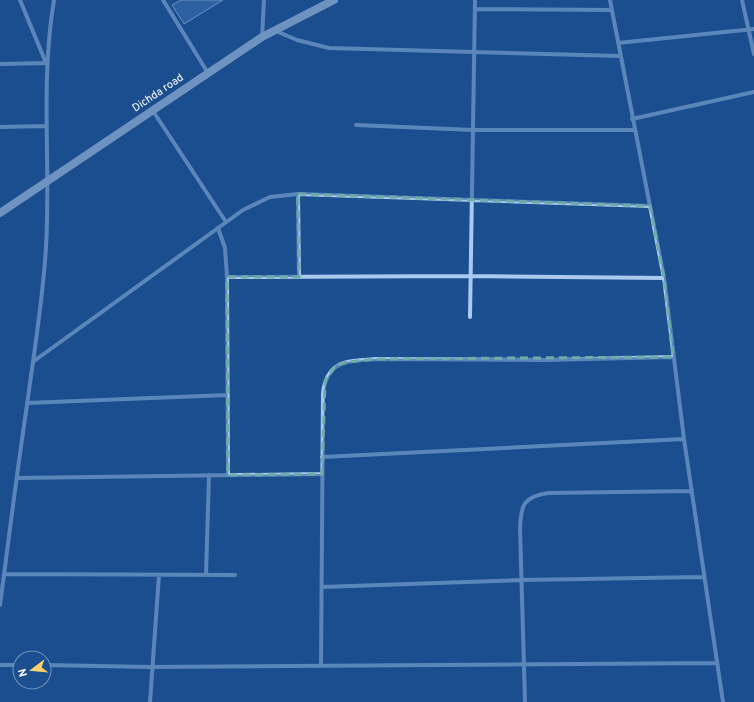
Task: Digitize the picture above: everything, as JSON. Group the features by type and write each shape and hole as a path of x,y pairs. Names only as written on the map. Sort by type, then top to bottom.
{"main road":[{"name":"Dichda road","path":"0,213 262,37 334,0"}],"street":[{"path":"20,0 46,64"},
{"path":"0,605 27,403 40,321 46,255 49,179 46,126 46,64 54,0"},
{"path":"163,0 208,73"},
{"path":"262,37 264,0"},
{"path":"470,317 475,0"},
{"path":"610,0 634,130 664,278 691,491 723,702"},
{"path":"742,0 754,54"},
{"path":"475,9 612,10"},
{"path":"618,43 754,29"},
{"path":"275,30 297,40 329,48 620,56"},
{"path":"0,64 46,64"},
{"path":"632,118 754,92"},
{"path":"152,110 226,222"},
{"path":"356,125 473,130 634,130"},
{"path":"0,127 46,126"},
{"path":"34,361 243,210 270,197 298,194 650,206"},
{"path":"298,194 299,277"},
{"path":"218,228 225,248 227,277 228,475"},
{"path":"227,277 471,276 664,278"},
{"path":"321,666 322,457 325,381 328,372 336,365 346,362 376,359 545,360 673,357"},
{"path":"27,403 227,395"},
{"path":"322,457 684,439"},
{"path":"17,478 322,474"},
{"path":"206,575 209,475"},
{"path":"525,702 520,518 522,508 527,500 536,495 548,493 691,491"},
{"path":"4,574 235,575"},
{"path":"150,702 151,667 159,575"},
{"path":"322,587 522,580 703,577"},
{"path":"52,665 151,667 717,664"},
{"path":"0,665 12,665"}],"highlighted area":[{"path":"298,194 650,206 664,278 673,357 376,359 346,362 336,365 325,381 322,474 228,475 227,277 299,277"}],"building":[{"path":"181,0 223,0 184,24 172,5"}]}
